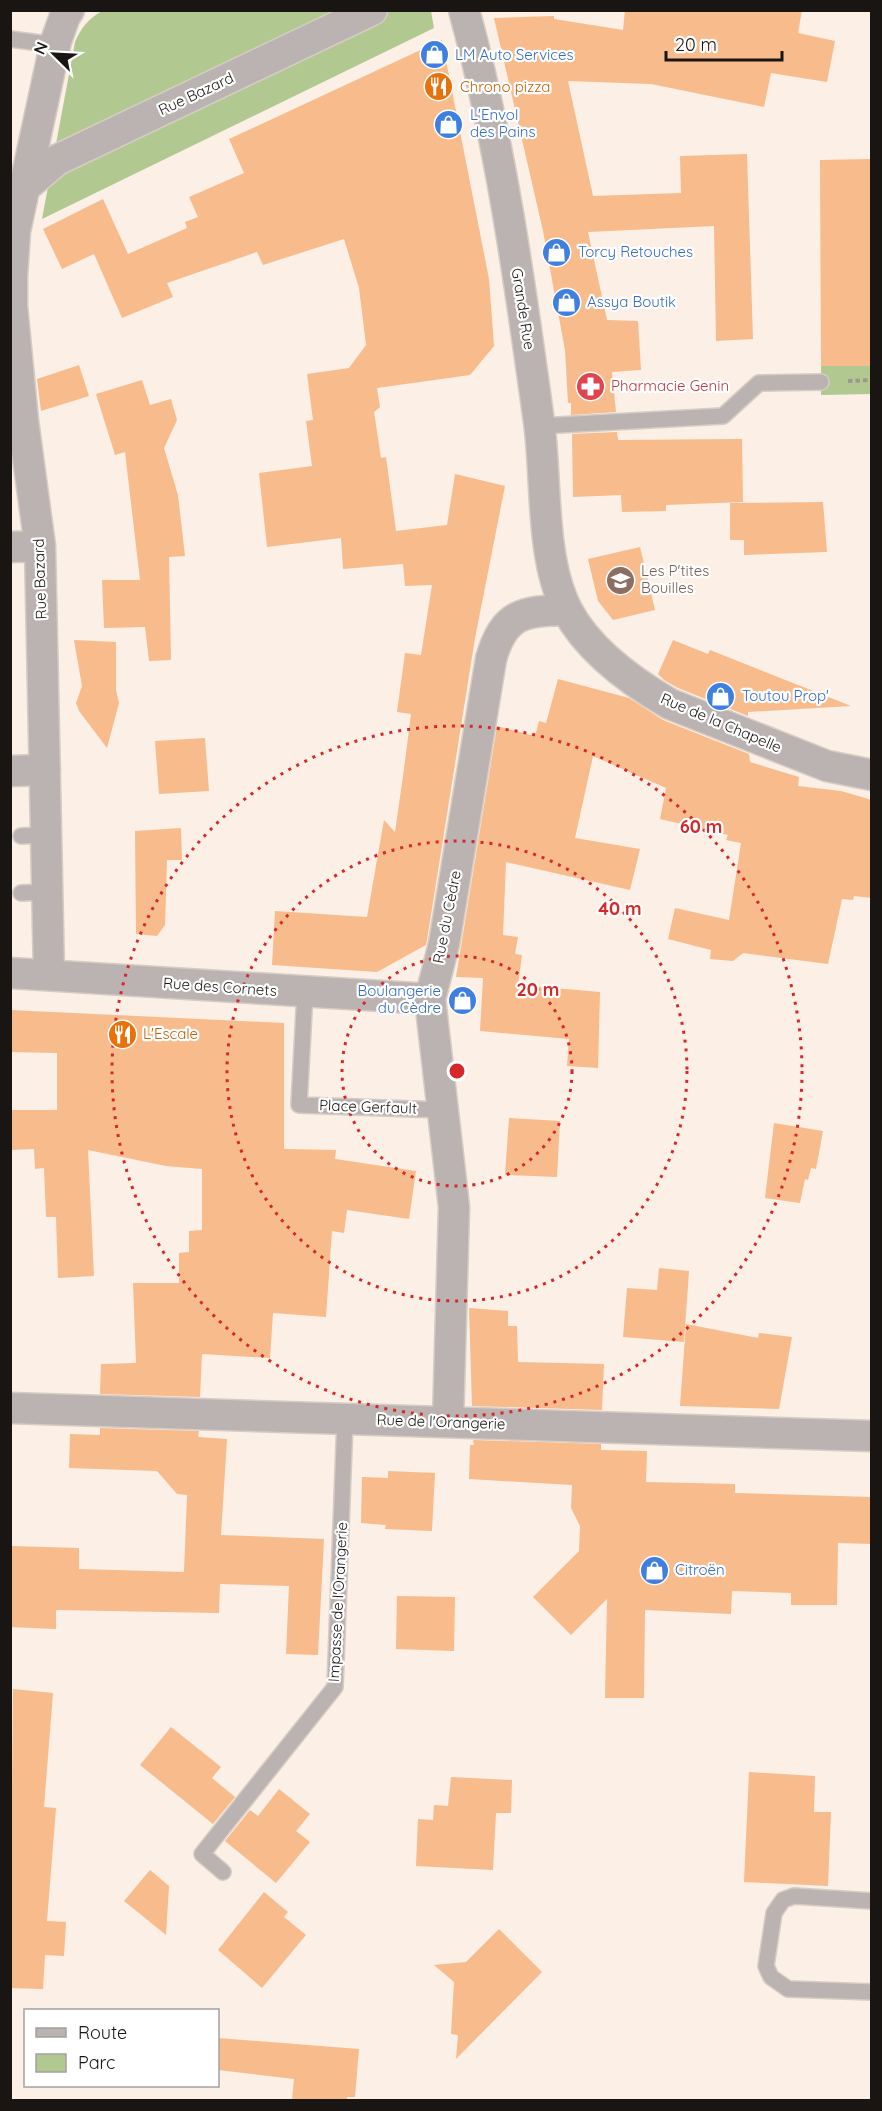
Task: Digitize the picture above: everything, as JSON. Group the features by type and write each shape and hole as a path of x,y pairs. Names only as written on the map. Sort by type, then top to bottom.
{"street":[{"name":"Rue Bazard","path":"49,975 34,892 34,835 45,770 40,546 23,421 11,276 15,231 55,45 69,10"},
{"name":"Rue Bazard","path":"26,186 57,160 372,10"},
{"name":"Grande Rue","path":"464,10 486,90 522,298 540,426 549,537 567,610"},
{"path":"10,547 40,546"},
{"name":"Rue de la Chapelle","path":"567,610 585,635 609,659 647,691 670,704 827,766 872,775"},
{"name":"Rue du Cèdre","path":"448,1421 454,1207 430,999 444,944 491,659 497,637 507,623 525,615 567,610"},
{"path":"10,771 45,770"},
{"name":"Rue des Cornets","path":"10,973 430,999"},
{"name":"Rue de l'Orangerie","path":"10,1408 872,1436"}],"lane":[{"path":"10,39 55,45"},
{"path":"540,426 723,416 759,383 821,382"},
{"name":"Place Gerfault","path":"304,992 299,1105 442,1110"},
{"name":"Impasse de l'Orangerie","path":"223,1872 202,1854 335,1687 345,1419"},
{"path":"872,1901 794,1896 783,1900 774,1913 766,1966 771,1977 788,1989 872,1992"}],"green space":[{"path":"102,11 431,11 434,28 42,219 75,42 86,24"},
{"path":"821,366 871,366 871,394 821,395"}],"building":[{"path":"625,10 802,10 798,33 835,41 827,82 771,73 764,107 651,84 568,81 593,196 681,193 680,156 747,154 753,339 716,341 714,226 588,232 607,320 638,321 641,370 612,372 616,412 571,415 571,403 568,403 565,350 543,231 494,18 554,16 554,19 623,30"},
{"path":"442,40 489,279 494,346 470,375 377,388 380,407 374,412 381,458 386,457 396,531 447,525 455,474 505,486 475,638 427,940 426,945 377,972 272,965 275,911 367,917 384,820 395,832 411,714 397,712 405,653 421,655 432,585 405,586 403,564 343,569 341,538 267,547 259,473 312,466 306,421 313,420 307,374 349,368 366,345 359,288 344,239 263,265 257,252 167,283 173,297 122,318 94,254 62,269 43,229 103,199 128,254 187,228 185,222 198,217 189,197 244,173 229,139"},
{"path":"872,159 872,366 821,366 820,160"},
{"path":"79,365 89,396 41,411 37,379"},
{"path":"142,380 150,405 171,399 177,420 164,448 178,495 185,556 169,557 171,660 149,661 145,627 104,628 102,580 140,580 125,452 115,455 96,394"},
{"path":"617,432 618,440 742,439 743,502 666,505 666,511 622,512 621,495 573,497 572,434"},
{"path":"823,502 827,552 744,555 744,540 730,540 730,503"},
{"name":"Les P'tites Bouilles","path":"640,547 655,610 613,620 598,601 588,559"},
{"path":"74,640 116,642 116,690 119,703 107,748 79,711 76,703 82,686"},
{"path":"673,640 708,654 710,650 851,706 748,712 748,716 678,688 658,674"},
{"path":"558,679 629,698 663,720 749,754 750,762 799,777 798,786 841,791 872,800 872,898 854,896 853,900 842,899 828,964 743,953 733,961 710,959 711,950 668,939 675,908 729,920 741,843 726,840 728,835 660,819 666,788 593,756 575,838 640,849 630,890 506,862 503,935 518,937 515,954 522,955 518,985 600,992 598,1068 567,1066 569,1039 480,1031 483,978 456,977 497,726 535,736 539,721 546,723"},
{"path":"205,738 209,791 159,794 155,741"},
{"path":"181,828 182,860 167,860 165,925 157,936 136,934 135,831"},
{"path":"10,1010 284,1023 284,1149 336,1150 335,1159 416,1171 409,1219 347,1210 344,1233 332,1231 326,1317 273,1313 270,1358 202,1354 200,1397 100,1394 101,1364 136,1363 133,1283 179,1283 179,1253 189,1252 189,1231 202,1230 202,1169 166,1166 88,1150 94,1276 58,1278 56,1217 46,1217 44,1168 35,1169 34,1149 10,1150 10,1110 57,1110 57,1053 10,1052"},
{"path":"509,1118 560,1121 557,1177 505,1175"},
{"path":"774,1123 823,1131 816,1169 811,1168 808,1180 805,1179 800,1203 765,1198"},
{"path":"659,1268 689,1271 684,1342 623,1337 627,1288 657,1290"},
{"path":"469,1308 508,1311 508,1326 517,1326 518,1362 604,1364 602,1410 472,1406"},
{"path":"686,1324 758,1338 759,1333 792,1337 779,1409 680,1406"},
{"path":"100,1428 199,1431 198,1437 227,1439 221,1535 324,1539 318,1655 286,1654 289,1586 220,1584 219,1613 56,1610 56,1629 10,1627 10,1546 79,1548 79,1569 184,1572 187,1495 177,1494 157,1471 69,1468 70,1434 100,1435"},
{"name":"Citroën","path":"473,1440 601,1444 601,1450 647,1451 646,1482 735,1484 735,1493 872,1497 872,1544 838,1543 837,1605 791,1605 791,1593 732,1591 731,1614 645,1610 644,1698 605,1698 607,1599 571,1635 533,1597 579,1551 580,1526 571,1508 572,1485 469,1479 470,1445 474,1445"},
{"path":"388,1471 435,1473 432,1531 385,1529 386,1525 361,1523 362,1477 388,1478"},
{"path":"397,1596 455,1597 454,1651 396,1649"},
{"path":"13,1689 53,1693 44,1807 56,1808 47,1921 66,1922 64,1956 45,1955 43,1989 10,1988"},
{"path":"171,1727 221,1767 212,1778 235,1797 213,1824 140,1765"},
{"path":"749,1772 815,1776 814,1812 831,1812 828,1886 744,1882"},
{"path":"451,1777 512,1780 511,1813 496,1813 493,1870 416,1866 418,1819 433,1820 434,1805 448,1806"},
{"path":"279,1789 310,1814 296,1831 310,1842 276,1883 225,1841 250,1810 258,1816"},
{"path":"150,1870 169,1886 166,1935 124,1901"},
{"path":"264,1892 288,1912 284,1917 306,1935 262,1988 218,1950"},
{"path":"499,1929 542,1972 456,2059 458,2035 451,2034 454,1982 434,1965 466,1962"},
{"path":"219,2038 359,2049 355,2097 347,2097 347,2100 292,2100 294,2079 219,2070"}],"place":[{"name":"LM Auto Services","path":"434,55"},
{"name":"Chrono pizza","path":"439,87"},
{"name":"L'Envol des Pains","path":"449,124"},
{"name":"Torcy Retouches","path":"557,252"},
{"name":"Assya Boutik","path":"566,302"},
{"name":"Pharmacie Genin","path":"590,386"},
{"name":"Les P'tites Bouilles","path":"620,580"},
{"name":"Toutou Prop'","path":"721,696"},
{"name":"Boulangerie du Cèdre","path":"462,1000"},
{"name":"L'Escale","path":"122,1034"},
{"name":"Citroën","path":"654,1570"}]}
